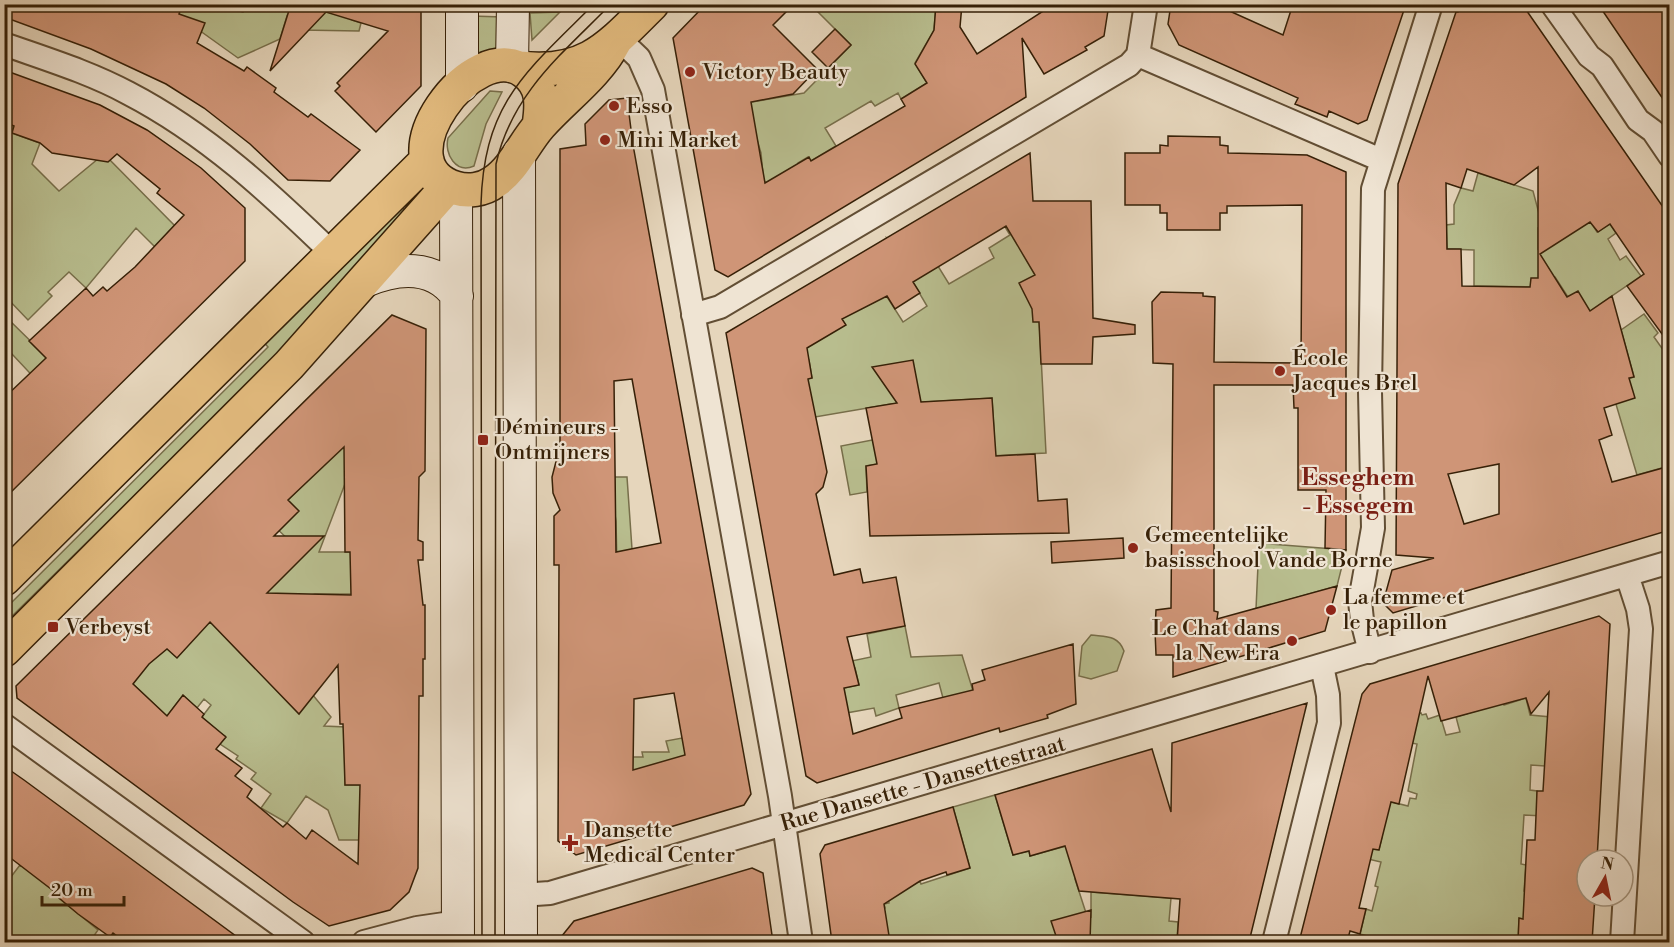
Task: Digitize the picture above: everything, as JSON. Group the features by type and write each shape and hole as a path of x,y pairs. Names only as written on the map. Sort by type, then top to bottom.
{"main road":[{"path":"617,40 572,67 539,71 495,64 480,69 440,111 427,133 427,160 439,179 452,187 473,190 494,182 539,126 604,61 617,40 652,4"},
{"path":"516,67 535,82 540,92 542,106 539,126"},
{"path":"4,579 427,160"},
{"path":"4,650 289,365 452,187"}],"street":[{"path":"462,4 462,86"},
{"path":"513,4 516,67"},
{"path":"693,315 720,307 1122,69 1138,55 1146,4"},
{"path":"1370,652 1360,601 1373,528 1370,392 1373,189 1431,4"},
{"path":"1552,4 1589,56 1602,66 1638,120 1653,131 1670,156"},
{"path":"617,40 639,58 652,90 784,825 801,942"},
{"path":"4,44 89,74 163,112 230,159 333,254"},
{"path":"1138,55 1381,160"},
{"path":"519,153 521,942"},
{"path":"364,942 417,928 458,932 457,296 452,187"},
{"path":"365,281 390,271 418,271 441,280 457,296"},
{"name":"Rue Dansette - Dansettestraat","path":"521,895 550,893 1670,562"},
{"path":"1622,942 1641,629 1638,609 1627,575"},
{"path":"1274,942 1329,723 1328,695 1322,666"},
{"path":"4,725 303,942"}],"green space":[{"path":"294,4 354,12 352,20 361,23 359,31 300,30 287,16 280,39 238,58 178,15 182,5 238,5 236,10 243,12 246,5 262,11 264,5"},
{"path":"811,5 936,5 934,30 915,63 927,83 901,99 898,93 875,106 871,101 825,128 836,146 811,161 808,157 798,163 796,182 766,208 761,153 746,103 804,93 851,45"},
{"path":"560,12 532,40 530,13"},
{"path":"471,16 503,17 503,53 475,59"},
{"path":"490,91 502,92 486,124 474,166 468,168 457,165 448,150 448,138"},
{"path":"5,122 14,126 12,133 40,143 32,164 59,191 104,154 177,228 156,248 136,228 86,288 69,272 48,292 52,296 28,320 5,296"},
{"path":"1478,173 1533,191 1542,225 1548,228 1538,228 1538,249 1590,221 1597,232 1610,224 1616,233 1608,239 1620,260 1626,256 1641,276 1581,317 1555,277 1542,277 1542,287 1474,286 1474,250 1447,249 1446,225 1454,224 1454,205 1461,188 1473,191"},
{"path":"396,202 407,212 277,355 5,623 5,609 268,347 260,338"},
{"path":"1025,208 1037,278 1046,453 896,461 866,466 867,492 850,495 841,446 893,436 994,431 992,398 891,404 815,417 776,385 812,378 809,360 792,333 845,325 841,318 875,302 884,292 903,322 927,306 887,238 938,266 949,284 994,258 989,248 1010,235 1002,222"},
{"path":"1644,314 1658,333 1654,337 1666,354 1669,352 1669,381 1663,386 1669,406 1669,466 1637,475 1610,384 1634,377 1621,330"},
{"path":"5,316 59,369 42,386 12,354 5,361"},
{"path":"344,443 356,455 319,552 379,552 358,594 315,594 277,604 256,583 296,547 272,524 288,500"},
{"path":"609,477 627,477 632,549 617,565 616,521"},
{"path":"1259,543 1346,550 1337,586 1256,609"},
{"path":"210,622 298,677 331,717 324,726 346,727 345,785 362,785 361,840 339,840 328,810 306,796 287,823 261,808 271,794 251,779 256,773 236,759 238,756 220,744 225,736 220,733 183,742 211,705 204,699 197,708 183,695 167,716 133,684 135,642"},
{"path":"905,626 911,657 962,655 973,691 943,698 939,683 896,695 899,708 876,716 874,708 846,713 844,688 859,685 855,668 844,670 842,663 871,657 867,634"},
{"path":"1091,635 1115,639 1121,646 1124,651 1117,671 1091,679 1079,676 1082,646"},
{"path":"1501,697 1504,705 1526,698 1530,715 1551,717 1545,766 1531,765 1530,790 1537,791 1537,806 1543,816 1524,815 1521,864 1526,865 1524,891 1547,893 1546,920 1519,919 1518,942 1370,942 1371,937 1360,934 1366,909 1372,911 1378,887 1375,886 1381,862 1368,859 1371,849 1379,850 1382,837 1380,799 1408,806 1410,798 1416,799 1417,794 1408,791 1417,744 1401,741 1404,718 1421,713 1426,714 1428,719 1440,715 1446,735 1460,732 1456,717 1479,710"},
{"path":"682,738 692,760 647,784 619,757 643,757 642,752 669,752 666,741"},
{"path":"995,795 1013,855 1029,851 1030,856 1066,846 1092,874 1075,879 1087,916 1091,917 1091,892 1171,898 1169,921 1178,922 1177,942 1090,942 1090,938 1034,939 1033,942 890,942 888,934 870,911 885,908 884,904 889,903 888,897 920,881 921,884 970,868 953,807"},
{"path":"20,865 66,889 59,898 98,930 91,940 94,942 9,942 5,938 4,886"}],"building":[{"path":"4,4 182,4 179,14 205,23 197,43 244,71 247,67 276,88 274,92 308,117 311,114 360,150 330,181 288,180 250,144 204,108 166,84 91,49 4,17"},
{"path":"291,4 421,4 421,86 376,132 335,91 340,86 337,83 388,31 326,12 270,71"},
{"path":"706,4 794,4 773,25 817,69 793,94 751,102 765,183 809,157 811,161 905,106 901,99 927,83 915,64 934,30 936,4 962,4 960,27 977,54 1054,4 1109,4 1104,36 1085,47 1087,50 1044,74 1022,38 1026,97 728,277 715,270 673,38"},
{"path":"1171,4 1214,4 1283,35 1293,4 1406,4 1367,120 1358,124 1329,111 1327,117 1295,104 1298,98 1179,45 1168,24"},
{"path":"1461,4 1522,4 1670,217 1670,345 1627,286 1644,274 1610,224 1598,232 1590,222 1540,254 1567,297 1578,291 1590,311 1612,296 1634,377 1629,378 1635,398 1604,408 1612,435 1599,440 1612,482 1670,466 1670,530 1393,613 1383,603 1392,570 1434,558 1396,555 1398,184 1456,12","holes":["1538,167 1538,278 1531,278 1530,287 1462,286 1461,249 1447,249 1446,183 1461,188 1467,169 1514,185","1499,464 1499,514 1464,524 1448,474"]},
{"path":"1598,4 1670,4 1670,109 1636,60"},
{"path":"835,29 851,45 828,68 812,52"},
{"path":"4,70 100,105 147,130 201,168 245,208 245,261 4,499 4,398 46,358 29,341 86,288 93,296 103,287 107,291 135,267 184,215 157,193 160,189 117,154 108,162 52,153 40,143 12,133 14,126 4,122"},
{"path":"627,98 633,145 751,794 744,805 576,855 558,841 559,565 554,565 554,516 560,510 553,493 552,477 560,446 560,149 586,145 585,124 609,100","holes":["632,379 661,543 616,552 614,381","674,693 685,755 633,770 634,699"]},
{"path":"1168,136 1220,137 1220,145 1228,146 1228,153 1307,155 1346,172 1346,550 1325,548 1326,490 1298,490 1298,408 1294,408 1293,385 1214,385 1214,611 1218,612 1217,619 1337,586 1325,631 1173,677 1173,655 1156,655 1155,630 1156,610 1171,608 1173,364 1153,363 1152,302 1161,292 1203,293 1203,296 1215,297 1214,362 1301,363 1302,205 1227,206 1227,213 1220,213 1220,230 1167,230 1167,213 1160,213 1160,205 1125,205 1125,153 1160,153 1160,145 1168,146"},
{"path":"1030,153 1033,201 1091,201 1093,318 1135,325 1135,334 1093,337 1092,364 1041,364 1039,322 1033,322 1032,309 1019,283 1035,275 1006,226 913,282 920,293 895,309 887,296 842,319 846,325 807,348 812,378 808,379 827,472 823,487 816,494 834,575 860,569 863,583 896,577 905,626 847,637 859,685 844,688 853,734 902,718 899,708 973,690 972,684 985,680 982,670 1073,644 1076,704 1047,715 1048,718 1000,732 999,728 817,783 806,776 726,333"},
{"path":"392,315 426,329 425,471 419,477 418,540 423,542 423,560 418,560 423,605 425,605 425,659 423,659 423,696 419,696 418,868 409,892 390,910 329,926 293,902 17,698 16,686","holes":["344,447 345,552 350,552 351,595 267,593 324,536 274,536 299,511 288,500","210,622 299,714 338,665 345,785 360,785 358,864 312,830 306,839 287,823 283,827 247,797 252,789 235,776 242,768 216,749 226,737 202,717 204,714 183,695 167,716 133,684 149,664 167,649 177,658"]},
{"path":"913,360 921,402 992,398 996,456 1035,454 1038,501 1067,499 1069,533 870,536 866,466 877,464 866,408 897,403 872,367"},
{"path":"1123,538 1124,558 1052,563 1051,542"},
{"path":"1599,616 1610,624 1598,848 1575,848 1575,908 1594,908 1592,942 1518,942 1519,918 1523,919 1527,840 1535,840 1537,791 1543,791 1549,692 1531,714 1526,698 1441,721 1428,676 1399,804 1391,802 1379,850 1373,849 1359,908 1366,909 1360,934 1350,931 1347,942 1299,942 1362,694 1370,684"},
{"path":"1307,703 1249,942 1177,942 1180,899 1079,891 1065,846 1030,856 1029,851 1013,855 995,795 1152,749 1171,812 1172,743"},
{"path":"4,766 244,942 125,942 113,933 110,937 78,914 59,898 60,896 4,853"},
{"path":"953,807 970,868 947,875 946,872 920,881 884,904 890,942 832,942 820,854 825,845"},
{"path":"752,868 763,873 773,942 557,942 574,921"},
{"path":"1091,910 1090,942 1058,942 1051,921"}],"tram line":[{"path":"482,942 481,204 484,169 490,139 513,91 529,70 594,4"},
{"path":"495,942 496,164 504,139 526,95 557,58 611,4"}],"place":[{"name":"Victory Beauty","path":"690,72"},
{"name":"Esso","path":"614,106"},
{"name":"Mini Market","path":"605,140"},
{"name":"École Jacques Brel","path":"1280,371"},
{"name":"Démineurs - Ontmijners","path":"483,440"},
{"name":"Gemeentelijke basisschool Vande Borne","path":"1133,548"},
{"name":"La femme et le papillon","path":"1331,610"},
{"name":"Verbeyst","path":"53,627"},
{"name":"Le Chat dans la New Era","path":"1292,641"},
{"name":"Dansette Medical Center","path":"570,843"}],"district":[{"name":"Esseghem - Essegem","path":"1358,492"}]}
